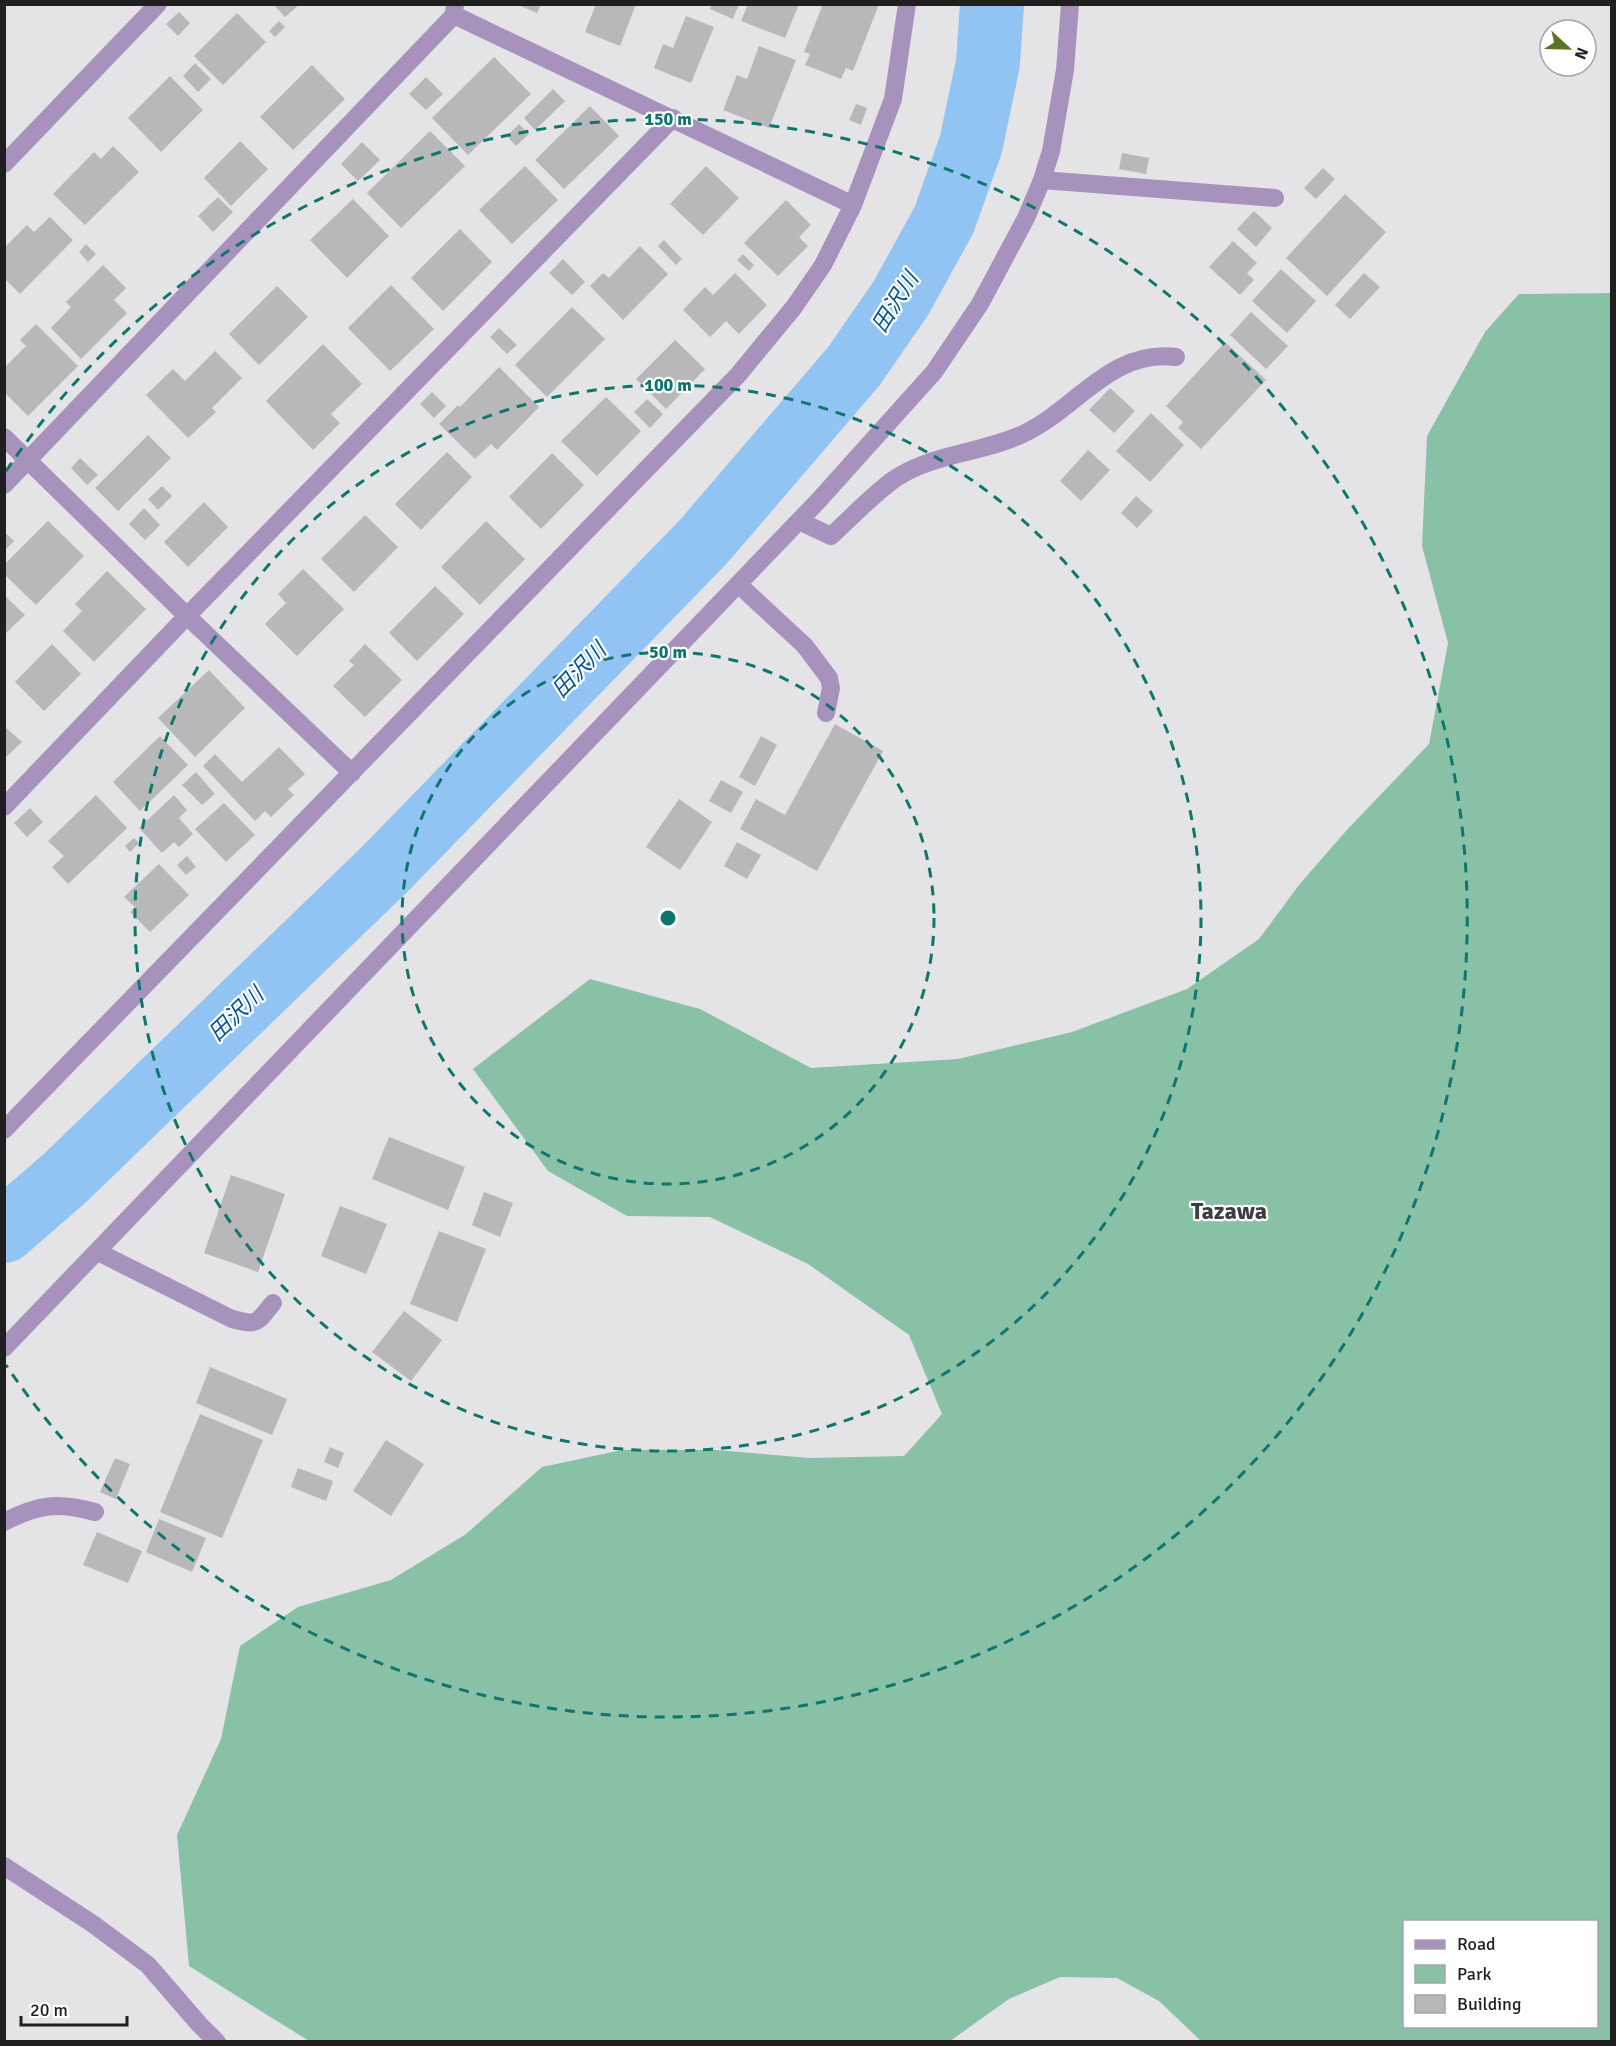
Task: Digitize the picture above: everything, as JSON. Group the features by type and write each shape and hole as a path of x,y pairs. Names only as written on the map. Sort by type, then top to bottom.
{"street":[{"path":"4,164 158,4"},
{"path":"4,1130 738,375 794,307 823,265 853,205 893,99 908,4"},
{"path":"4,1348 800,521 934,372 980,304 1026,218 1042,180 1051,151 1065,70 1070,4"},
{"path":"4,485 454,10 853,205"},
{"path":"4,807 673,118"},
{"path":"1042,180 1275,198"},
{"path":"800,521 831,536 896,478 927,463 999,444 1027,432 1059,412 1089,386 1127,363 1159,355 1176,357"},
{"path":"4,437 352,773"},
{"path":"738,584 805,646 829,678 831,688 826,713"},
{"path":"98,1252 232,1319 257,1322 273,1302"},
{"path":"4,1522 28,1510 47,1505 62,1505 95,1512"},
{"path":"4,1866 93,1924 148,1965 217,2042"}],"green space":[{"path":"1611,293 1611,2041 1201,2041 1159,2001 1117,1978 1060,1977 1009,1999 950,2041 309,2041 189,1966 177,1835 221,1739 240,1646 298,1607 391,1580 466,1534 542,1467 622,1450 716,1450 810,1458 904,1456 942,1414 909,1335 808,1264 710,1217 627,1216 548,1171 473,1069 590,979 700,1009 811,1068 958,1059 1072,1032 1187,989 1259,939 1299,885 1345,832 1429,744 1448,643 1422,546 1427,436 1485,332 1519,294"}],"building":[{"path":"516,4 541,4 537,13"},
{"path":"596,4 636,4 620,46 585,32"},
{"path":"712,4 739,4 733,19 710,9"},
{"path":"748,4 799,4 785,38 741,21"},
{"path":"823,4 879,4 853,71 846,68 841,79 805,65 810,54 804,52"},
{"path":"274,5 299,5 285,17"},
{"path":"179,12 190,23 178,36 166,24"},
{"path":"237,13 266,42 223,85 194,56"},
{"path":"686,16 714,27 691,83 654,68 663,44 673,48"},
{"path":"279,21 285,27 275,37 269,31"},
{"path":"759,46 796,60 769,128 723,110 737,75 747,79"},
{"path":"494,57 531,94 468,155 432,118"},
{"path":"195,63 211,79 198,92 183,76"},
{"path":"312,65 345,99 293,150 260,117"},
{"path":"170,76 203,110 161,152 128,118"},
{"path":"426,77 443,94 426,110 409,94"},
{"path":"553,89 565,101 535,130 524,118"},
{"path":"856,104 867,108 861,125 849,120"},
{"path":"590,106 619,136 564,189 535,160"},
{"path":"519,124 529,134 516,146 507,136"},
{"path":"430,131 465,166 401,228 367,193"},
{"path":"240,141 268,169 231,206 204,178"},
{"path":"362,142 380,160 358,181 341,164"},
{"path":"113,146 139,172 85,225 53,194 94,152 101,159"},
{"path":"1122,153 1149,158 1146,174 1119,169"},
{"path":"525,166 558,200 512,244 479,210"},
{"path":"706,166 739,198 703,235 670,204"},
{"path":"1323,168 1335,179 1316,199 1304,188"},
{"path":"1345,194 1386,232 1327,296 1286,258"},
{"path":"218,197 233,212 213,232 198,216"},
{"path":"353,199 389,236 347,278 310,240"},
{"path":"786,200 811,225 799,237 808,246 778,276 744,243"},
{"path":"1254,211 1272,228 1256,247 1237,229"},
{"path":"50,217 73,240 20,294 4,278 4,248 27,225 34,232"},
{"path":"460,229 492,262 443,311 411,278"},
{"path":"664,240 682,259 676,265 658,246"},
{"path":"1233,241 1257,263 1247,273 1254,280 1240,295 1209,267"},
{"path":"86,244 96,254 88,262 79,252"},
{"path":"640,246 668,274 623,320 590,286 603,273 609,278"},
{"path":"743,254 754,265 749,271 737,260"},
{"path":"563,259 585,282 572,295 549,273"},
{"path":"103,265 126,288 114,300 127,313 81,359 51,328 71,307 66,302"},
{"path":"1281,269 1316,301 1287,333 1252,301"},
{"path":"735,273 767,305 739,334 726,321 710,337 683,310 705,287 713,295"},
{"path":"1364,273 1380,287 1350,319 1335,305"},
{"path":"391,285 434,329 390,371 348,328"},
{"path":"277,286 308,317 259,365 229,334"},
{"path":"572,307 605,339 547,397 515,365"},
{"path":"1251,312 1288,346 1266,369 1230,335"},
{"path":"36,324 78,366 28,416 4,392 4,368 26,346 20,340"},
{"path":"499,328 517,345 507,354 490,337"},
{"path":"675,340 705,369 666,409 636,379"},
{"path":"1225,342 1266,380 1201,449 1178,428 1183,422 1166,406"},
{"path":"323,344 362,384 331,414 340,423 313,450 266,401"},
{"path":"215,351 242,378 212,408 216,412 188,438 146,395 173,369 185,381"},
{"path":"499,367 539,407 497,450 491,444 475,459 439,424 458,405 460,407"},
{"path":"1110,388 1135,411 1114,433 1089,410"},
{"path":"432,392 446,406 434,418 420,404"},
{"path":"606,397 641,431 597,476 561,441"},
{"path":"647,399 663,414 650,428 634,412"},
{"path":"1151,413 1184,445 1150,482 1116,451"},
{"path":"148,435 171,458 118,511 95,488"},
{"path":"1088,450 1110,470 1081,501 1060,481"},
{"path":"447,452 472,477 421,530 395,504"},
{"path":"552,453 584,485 541,529 509,497"},
{"path":"80,458 98,475 87,485 71,468"},
{"path":"162,486 172,496 158,510 148,499"},
{"path":"1136,496 1153,511 1137,528 1121,513"},
{"path":"204,502 228,527 188,567 164,542"},
{"path":"144,508 160,525 145,540 129,524"},
{"path":"365,515 398,547 354,592 321,559"},
{"path":"48,521 84,556 36,605 4,574 4,565"},
{"path":"486,521 525,559 480,605 441,567"},
{"path":"4,531 14,541 4,551"},
{"path":"303,569 344,609 297,656 265,624 286,603 278,594"},
{"path":"107,571 146,609 94,662 63,631 82,611 75,604"},
{"path":"435,586 464,614 417,661 389,633"},
{"path":"4,595 25,615 4,635"},
{"path":"52,644 81,674 44,711 15,682"},
{"path":"365,644 402,680 365,717 333,686 354,665 349,661"},
{"path":"209,670 245,708 195,757 158,718"},
{"path":"835,724 883,751 817,871 740,829 756,799 785,815"},
{"path":"4,726 22,742 4,759"},
{"path":"160,736 188,765 140,811 113,782"},
{"path":"761,736 777,745 755,786 739,777"},
{"path":"279,747 305,774 288,789 294,795 271,817 265,811 255,821 203,766 215,754 242,782"},
{"path":"196,772 215,794 202,805 182,785"},
{"path":"721,780 743,792 731,813 709,801"},
{"path":"96,795 127,828 68,884 52,867 64,856 48,841"},
{"path":"174,795 187,810 179,818 193,834 179,847 174,842 162,853 139,828"},
{"path":"679,799 712,822 680,870 646,847"},
{"path":"224,803 255,835 226,862 195,829"},
{"path":"30,808 43,822 27,837 14,823"},
{"path":"134,838 139,843 130,852 125,846"},
{"path":"737,842 761,855 747,879 724,866"},
{"path":"187,856 196,867 186,875 177,865"},
{"path":"159,864 189,895 150,932 130,912 135,907 124,897"},
{"path":"389,1137 465,1167 448,1210 372,1179"},
{"path":"231,1175 285,1194 258,1272 204,1253"},
{"path":"484,1192 513,1203 500,1237 472,1225"},
{"path":"340,1206 387,1224 366,1274 321,1256"},
{"path":"439,1231 486,1249 457,1322 410,1304"},
{"path":"404,1311 442,1340 411,1381 372,1352"},
{"path":"210,1367 287,1399 272,1435 196,1403"},
{"path":"200,1414 263,1440 222,1538 160,1512"},
{"path":"386,1440 424,1464 391,1516 353,1491"},
{"path":"330,1447 344,1453 338,1468 324,1462"},
{"path":"115,1458 130,1464 116,1499 100,1492"},
{"path":"298,1468 333,1481 326,1501 291,1487"},
{"path":"159,1519 206,1538 192,1572 146,1552"},
{"path":"97,1532 142,1551 128,1583 83,1565"}],"waterway":[{"name":"田沢川","path":"4,1231 65,1178 386,868 704,541 854,366 901,298 944,220 971,144 988,63 992,4"}],"district":[{"name":"Tazawa","path":"1229,1211"}]}
